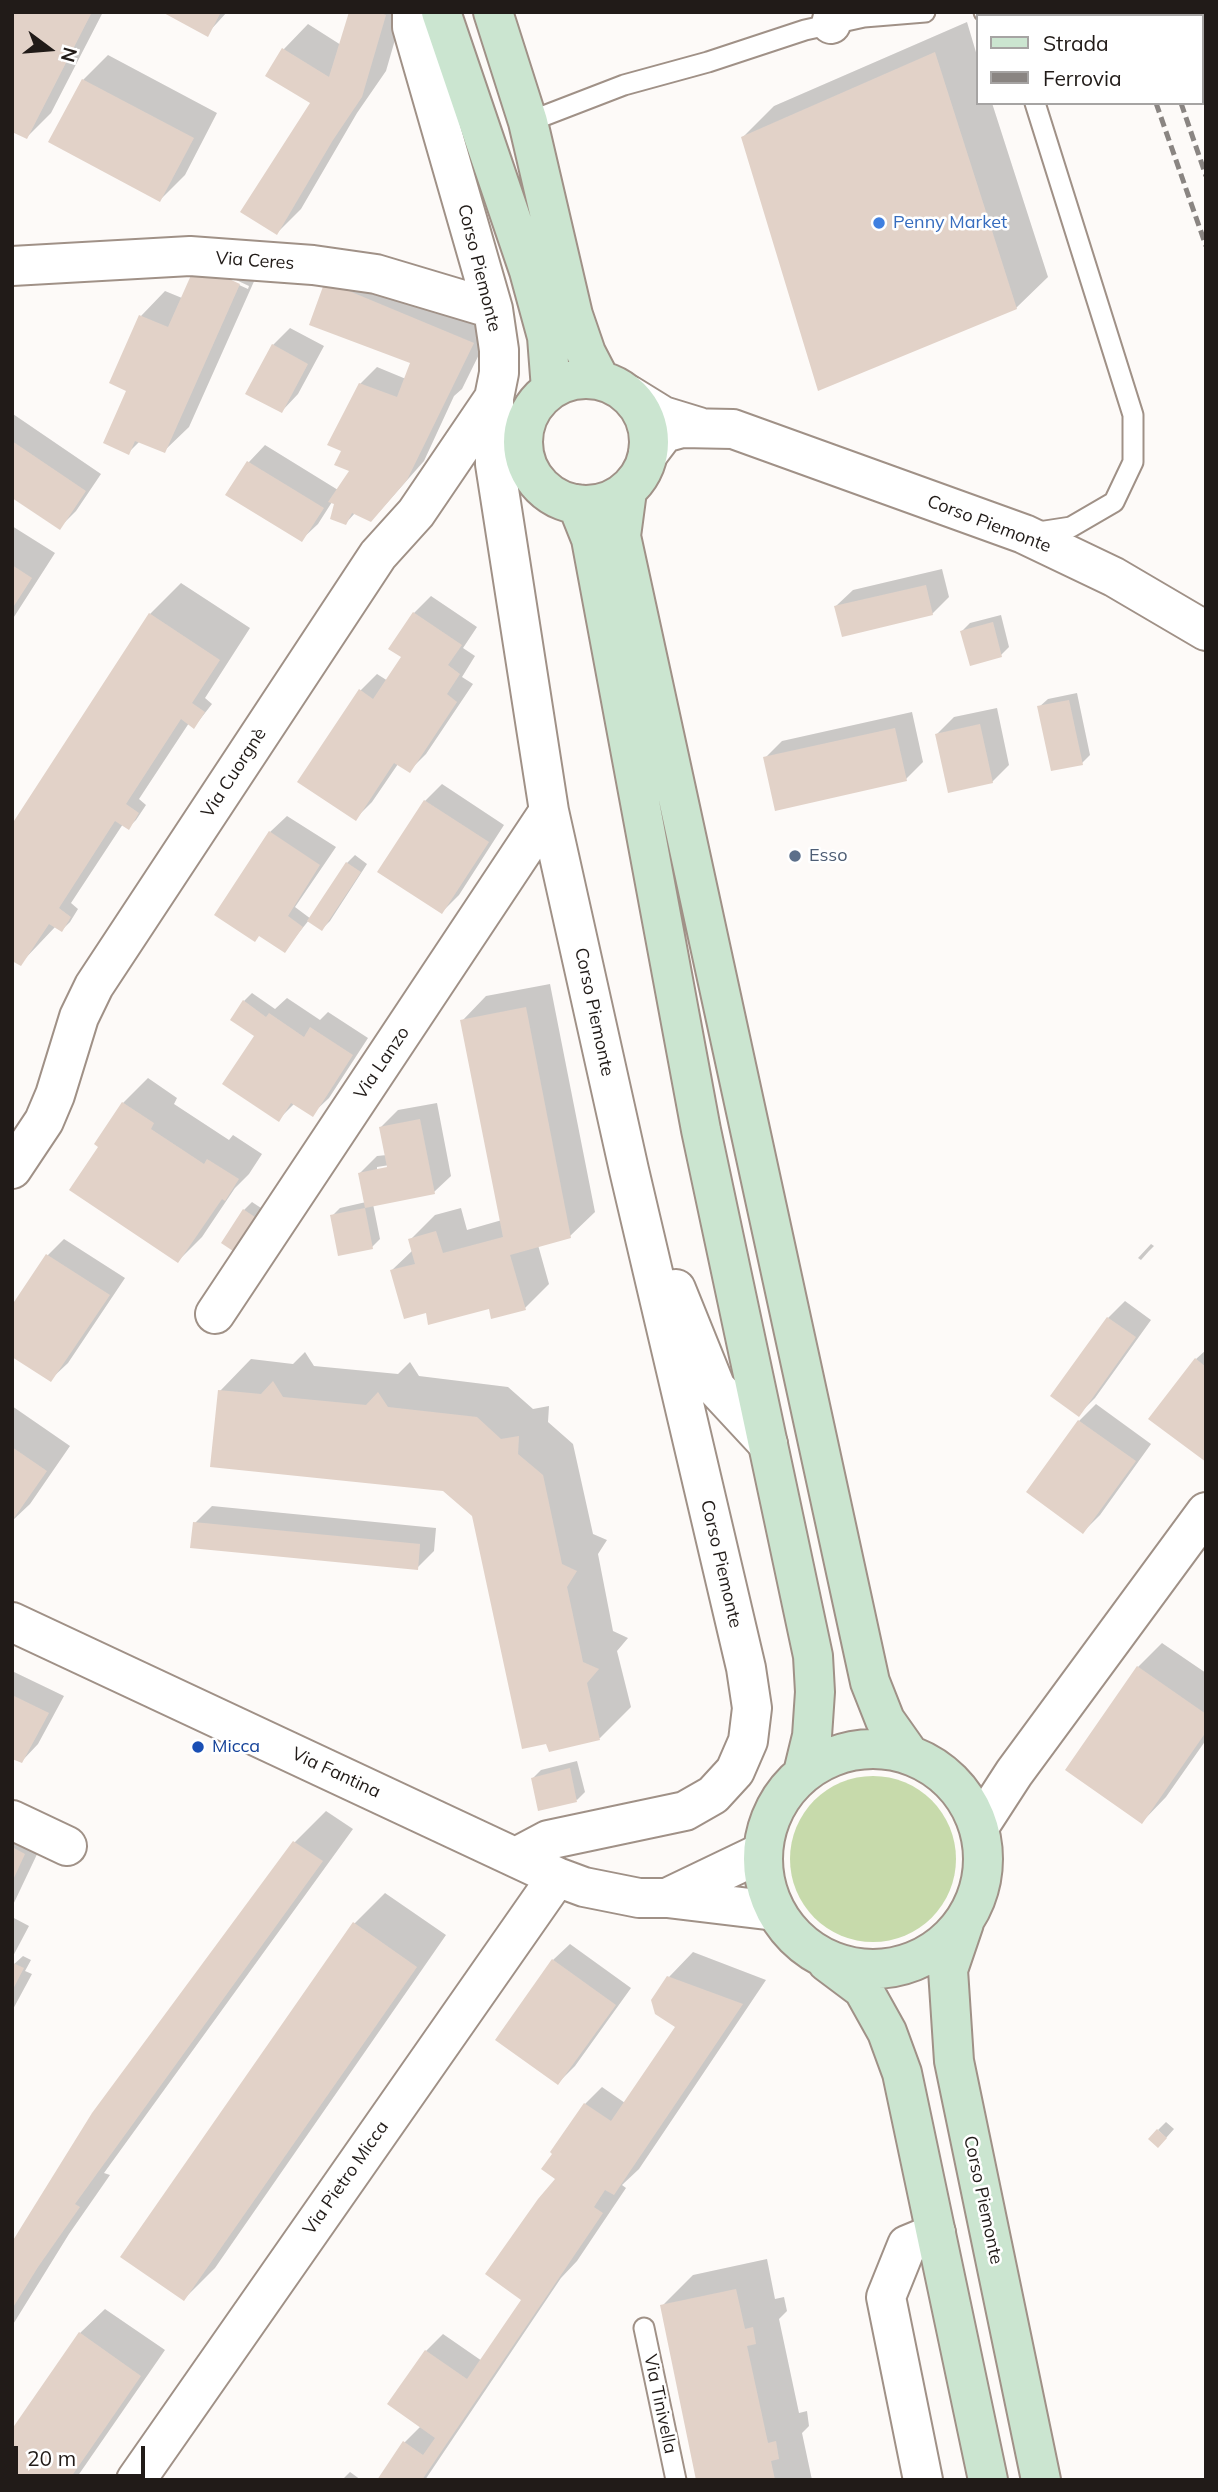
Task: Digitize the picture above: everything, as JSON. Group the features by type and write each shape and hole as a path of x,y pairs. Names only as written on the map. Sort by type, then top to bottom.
{"main road":[{"path":"441,12 529,271 547,337 551,389"},
{"path":"492,12 528,121 573,315 586,353 614,387 639,407 649,438 649,454 639,478 627,491 613,499 598,504 577,504 545,490 528,466 524,452 523,435 527,419 537,402 551,389 570,381 614,387"},
{"path":"627,491 621,536 870,1682 885,1720 909,1754"},
{"path":"577,504 592,539 701,1130 813,1656 815,1692 812,1736 803,1773"},
{"path":"817,1954 848,1967 891,1967 913,1962 942,1946 964,1921 978,1891 983,1859 979,1827 963,1796 940,1771 909,1754 873,1748 835,1755 803,1773 783,1796 769,1823 763,1852 765,1882 775,1911 793,1936 863,1989 887,2032 902,2073 988,2480"},
{"name":"Corso Piemonte","path":"964,1921 948,1970 954,2061 1041,2480"}],"street":[{"name":"Corso Piemonte","path":"412,12 412,27 493,309 499,350 499,373 494,398 495,464 549,811 629,1170 746,1668 752,1708 748,1741 735,1771 713,1795 685,1811 548,1840 516,1857"},
{"name":"Via Ceres","path":"12,266 190,256 313,265 376,274 493,309"},
{"path":"614,387 663,415 699,427"},
{"name":"Via Cuorgnè","path":"12,1169 44,1121 55,1095 79,1017 94,986 378,555 416,513 494,398"},
{"name":"Corso Piemonte","path":"649,454 664,433 699,427 733,429 1024,534 1114,577 1206,631"},
{"name":"Via Lanzo","path":"215,1314 549,811"},
{"path":"629,1170 716,1388 768,1444"},
{"path":"979,1827 1014,1773 1206,1512"},
{"name":"Via Fantina","path":"12,1622 557,1877 608,1894 775,1911"},
{"path":"12,1820 67,1846"},
{"name":"Via Fantina","path":"667,1898 763,1852"},
{"name":"Via Pietro Micca","path":"136,2480 557,1877"},
{"path":"923,2480 886,2297 907,2245 936,2233"}],"lane":[{"path":"528,121 624,85 708,62 805,30 832,18 925,12"},
{"path":"1024,534 1071,527 1114,502 1133,463 1133,415 1036,105"},
{"name":"Via Tinivella","path":"644,2328 676,2480"}],"green space":[{"path":"873,1776 905,1782 932,1800 950,1827 956,1859 950,1891 932,1918 905,1936 873,1942 841,1936 814,1918 796,1891 790,1859 796,1827 814,1800 841,1782"}],"building":[{"path":"12,12 92,12 27,139 12,132"},
{"path":"162,12 221,12 208,37"},
{"path":"349,12 378,12 386,15 362,97 333,140 277,235 240,212 310,103 265,76 282,48 329,77"},
{"name":"Penny Market","path":"935,52 1017,309 818,391 741,137"},
{"path":"82,79 194,138 160,202 48,142"},
{"path":"196,264 240,284 165,453 135,441 129,455 103,443 126,391 109,383 139,315 168,327"},
{"path":"325,281 474,343 407,480 371,522 352,513 346,525 330,519 334,504 328,502 349,471 334,465 341,451 327,445 359,383 397,397 410,363 309,325"},
{"path":"272,344 308,364 282,413 245,394"},
{"path":"12,441 86,491 60,530 12,498"},
{"path":"247,461 324,508 302,542 225,495"},
{"path":"12,565 32,578 12,609"},
{"path":"926,585 933,615 842,637 834,606"},
{"path":"413,612 462,645 448,665 460,674 447,694 457,702 410,773 394,763 356,821 297,782 359,689 373,699 401,657 388,649"},
{"path":"149,613 220,660 192,703 205,712 194,729 181,719 126,804 139,813 129,830 115,821 59,908 71,917 62,932 49,924 21,966 12,961 12,824"},
{"path":"993,622 1002,657 970,666 960,631"},
{"path":"1069,700 1083,765 1051,771 1037,706"},
{"path":"980,724 993,783 948,793 935,734"},
{"path":"895,728 907,781 775,811 763,757"},
{"path":"424,800 489,842 442,914 377,872"},
{"path":"269,831 320,865 288,916 303,927 285,953 259,936 255,942 214,915"},
{"path":"346,862 361,872 322,931 307,921"},
{"path":"243,1000 266,1017 269,1013 304,1037 310,1027 353,1055 313,1117 291,1103 279,1122 222,1084 254,1036 230,1020"},
{"path":"526,1007 571,1238 510,1255 526,1310 491,1319 489,1309 428,1325 426,1313 404,1319 390,1270 415,1264 408,1239 436,1231 443,1253 503,1237 460,1020"},
{"path":"122,1102 154,1123 151,1129 204,1164 207,1159 239,1179 178,1263 69,1190 98,1147 94,1144"},
{"path":"420,1119 435,1194 365,1208 358,1173 387,1167 379,1127"},
{"path":"365,1208 373,1249 338,1256 330,1215"},
{"path":"243,1209 258,1219 236,1253 221,1243"},
{"path":"46,1254 110,1295 51,1382 12,1357 12,1305"},
{"path":"1107,1317 1136,1337 1079,1417 1050,1396"},
{"path":"1195,1358 1206,1367 1206,1462 1148,1419"},
{"path":"273,1381 283,1397 366,1405 378,1392 388,1407 477,1417 501,1439 519,1436 518,1454 543,1475 562,1564 577,1571 567,1587 583,1662 599,1669 587,1683 600,1740 549,1752 546,1744 522,1749 472,1516 443,1491 210,1467 218,1390 261,1394"},
{"path":"1078,1420 1136,1461 1083,1534 1026,1492"},
{"path":"12,1447 47,1471 12,1521"},
{"path":"193,1522 420,1544 418,1570 190,1548"},
{"path":"1137,1666 1206,1714 1206,1732 1142,1824 1065,1770"},
{"path":"12,1695 49,1713 22,1763 12,1759"},
{"path":"570,1768 577,1802 538,1811 531,1778"},
{"path":"293,1841 323,1861 75,2204 80,2207 12,2309 12,2242 92,2113"},
{"path":"12,1847 25,1854 12,1882"},
{"path":"353,1922 417,1967 184,2301 120,2257"},
{"path":"552,1959 616,2005 558,2085 495,2040"},
{"path":"13,1963 24,1968 12,1991 12,1965"},
{"path":"667,1976 743,2004 614,2195 605,2190 594,2207 603,2213 422,2480 377,2480 403,2441 423,2455 435,2438 387,2404 425,2350 467,2379 521,2300 485,2274 555,2179 541,2169 584,2103 611,2121 675,2027 655,2014 651,2000"},
{"path":"1157,2129 1167,2138 1158,2148 1148,2139"},
{"path":"736,2289 745,2329 753,2327 756,2344 747,2346 768,2443 776,2441 779,2459 771,2461 775,2480 696,2480 660,2305"},
{"path":"79,2332 141,2376 69,2480 12,2480 12,2429"}],"railway":[{"path":"1157,105 1206,246"},
{"path":"1182,105 1206,176"}],"place":[{"name":"Penny Market","path":"879,223"},
{"name":"Esso","path":"795,856"},
{"name":"Micca","path":"198,1747"}]}
